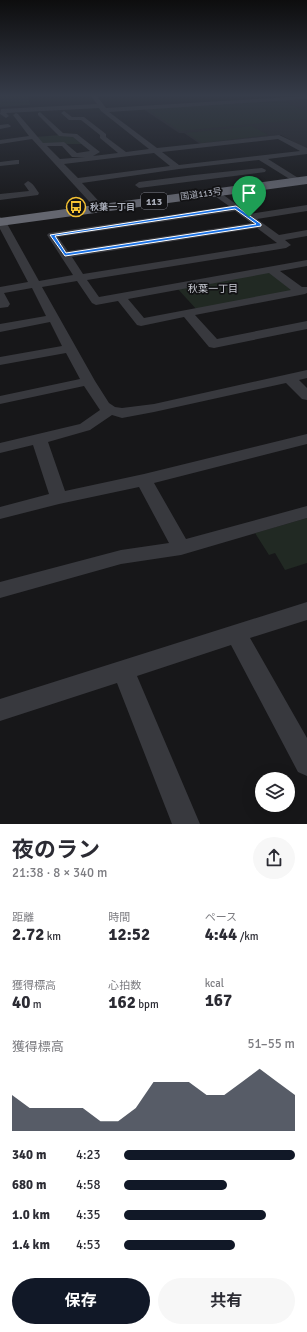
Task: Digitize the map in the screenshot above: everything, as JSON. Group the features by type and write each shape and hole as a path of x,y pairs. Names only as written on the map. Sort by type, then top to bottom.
{"highway":[{"name":"国道113号","path":"0,221 303,180"}],"street":[{"path":"16,134 18,139"},
{"path":"0,141 18,139 33,134"},
{"path":"34,134 41,144 76,180 100,208"},
{"path":"61,134 75,135 86,139"},
{"path":"130,134 215,192 307,260"},
{"path":"41,144 64,144 107,135"},
{"path":"107,135 102,137 121,152"},
{"path":"64,144 75,155 91,155 155,151 279,137 307,151"},
{"path":"86,139 91,155"},
{"path":"76,180 307,151"},
{"path":"58,162 91,155"},
{"path":"260,157 303,180"},
{"path":"272,164 307,160"},
{"path":"0,164 16,162"},
{"path":"139,185 262,170"},
{"path":"0,197 35,193 28,184"},
{"path":"236,208 52,235 96,301 307,263"},
{"path":"249,217 307,208"},
{"path":"0,221 88,381 103,406 110,410 122,413 154,408 307,374"},
{"path":"65,255 260,225"},
{"path":"277,238 307,233"},
{"path":"0,290 286,245"},
{"path":"272,270 304,291"},
{"path":"121,296 141,322 304,291"},
{"path":"0,295 4,304 0,304"},
{"path":"187,313 214,344 307,325"},
{"path":"0,328 54,318"},
{"path":"0,361 70,348"},
{"path":"289,378 307,396"},
{"path":"0,400 88,381"},
{"path":"0,448 85,427 110,410"},
{"path":"39,439 59,498"},
{"path":"0,513 59,498 144,480 307,439"},
{"path":"144,480 181,548"},
{"path":"0,590 121,557 181,548 307,512"},
{"path":"0,710 307,611"},
{"path":"236,634 307,763"},
{"path":"123,670 186,824"}],"shaded area":[{"path":"74,134 85,144 42,144 35,137"},
{"path":"186,134 307,134 307,149 281,135 200,144"},
{"path":"188,134 268,135 202,143"},
{"path":"272,270 301,292 198,311 176,287"},
{"path":"307,518 307,563 285,570 275,553 269,555 255,533"}],"place":[{"name":"秋葉一丁目","path":"76,207"}],"district":[{"name":"秋葉一丁目","path":"213,288"}],"route":[{"path":"236,208 249,217 260,225 65,255 52,235 236,208"}]}
